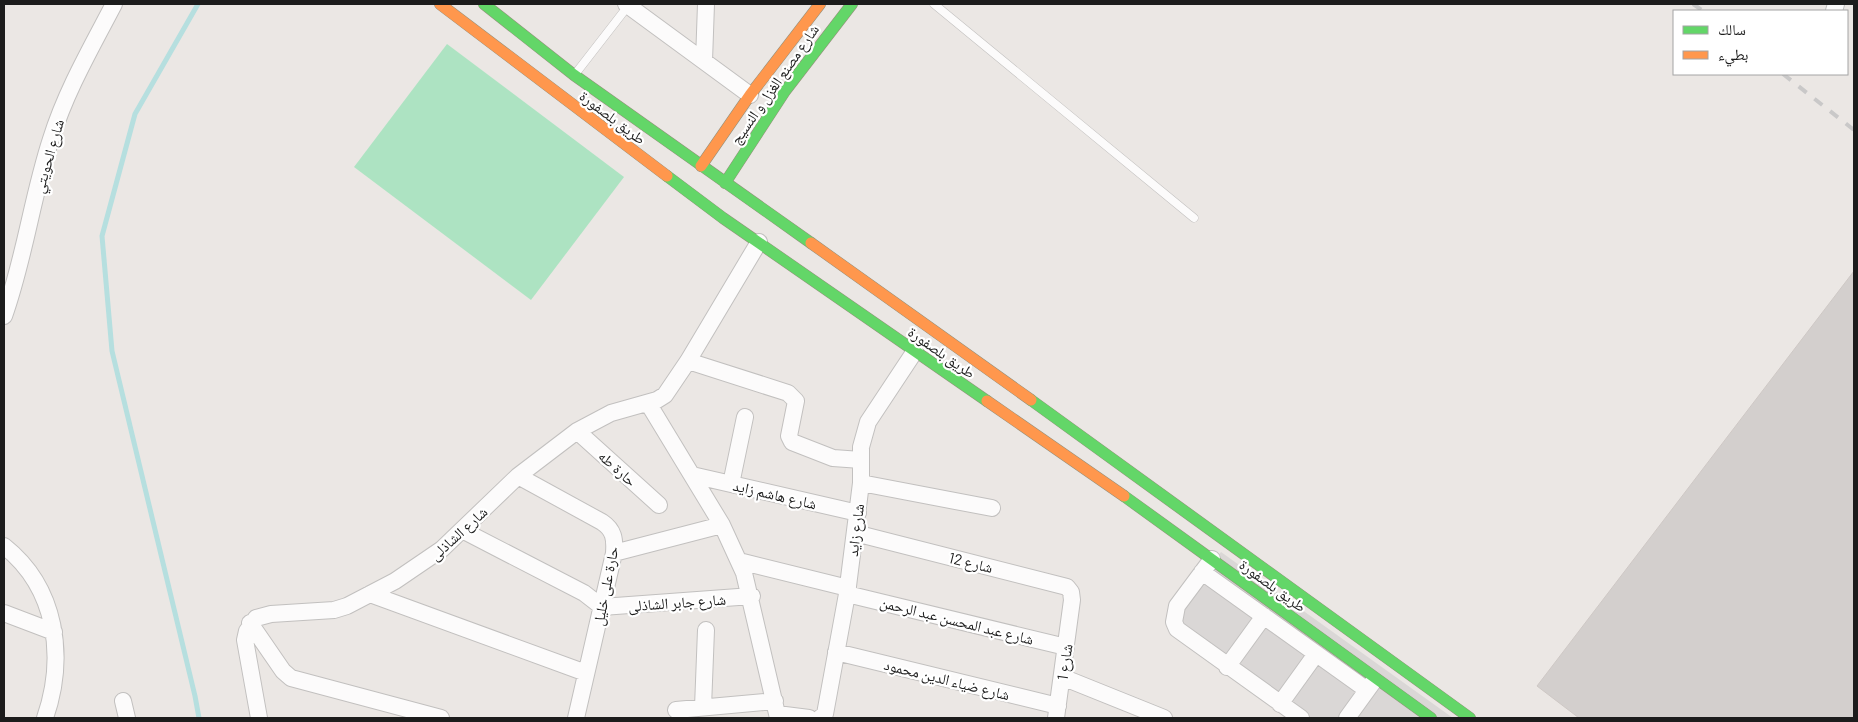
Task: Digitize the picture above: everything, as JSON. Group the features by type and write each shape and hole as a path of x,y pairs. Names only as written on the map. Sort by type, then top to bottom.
{"main road":[{"name":"طريق بلصفورة","path":"440,4 654,167 915,351 1005,398 1470,718"},
{"name":"طريق بلصفورة","path":"484,4 574,75 725,183 1005,398 1207,565 1372,684 1431,718"},
{"name":"شارع مصنع الغزل و النسيج","path":"701,166 750,95 820,4"},
{"name":"شارع مصنع الغزل و النسيج","path":"725,183 762,124 806,61 852,4"},
{"path":"786,46 806,61"}],"street":[{"name":"شارع الحويتي","path":"4,316 25,248 51,139 78,71 114,4"},
{"path":"704,61 706,4"},
{"path":"627,5 646,11 704,61 750,95"},
{"name":"شارع الشاذلى","path":"250,623 262,615 334,610 370,594 419,566 464,531 518,476 576,431 611,413 648,403 665,395 688,361 758,242"},
{"name":"شارع زايد","path":"820,718 825,714 847,591 858,512 864,434 868,422 915,351"},
{"path":"688,361 788,393 796,401 789,436 792,442 833,458 861,460"},
{"path":"648,403 722,525 739,561 752,596 777,711"},
{"path":"731,484 745,417"},
{"name":"حارة طه","path":"576,431 659,505"},
{"name":"شارع هاشم زايد","path":"692,475 858,512"},
{"name":"حارة على خليل","path":"518,476 609,526 613,533 614,553 576,718"},
{"path":"861,482 992,508"},
{"path":"614,553 722,525"},
{"path":"464,531 584,593 602,607"},
{"name":"شارع 12","path":"855,533 1061,584 1072,592 1072,606"},
{"path":"4,546 21,562 40,587 52,616 55,680 45,718"},
{"name":"شارع عبد المحسن عبد الرحمن","path":"739,561 847,591 1066,647"},
{"path":"1301,718 1182,635 1174,622 1176,606 1207,565 1264,616 1316,654 1372,684 1347,718"},
{"path":"370,594 586,673"},
{"name":"شارع جابر الشاذلى","path":"602,607 752,596"},
{"name":"شارع 1","path":"1057,712 1072,606"},
{"path":"4,613 54,632"},
{"path":"1227,666 1264,616"},
{"path":"250,623 245,649 259,718"},
{"path":"250,623 283,671 291,678 441,718"},
{"path":"703,708 706,630"},
{"name":"شارع ضياء الدين محمود","path":"836,652 1057,712"},
{"path":"1280,704 1316,654"},
{"path":"1062,677 1164,718"},
{"path":"123,701 127,718"},
{"path":"676,710 703,708 777,711 810,718"}],"lane":[{"path":"934,4 1194,218"},
{"path":"574,75 627,5"}],"shaded area":[{"path":"1221,552 1453,718 1306,718 1180,627 1180,607"}],"green space":[{"path":"447,44 624,177 531,300 354,167"}],"building":[{"path":"1854,271 1854,718 1579,718 1537,686"}],"waterway":[{"path":"198,4 135,114 102,236 112,351 199,718"}],"railway":[{"path":"1693,4 1702,10"},
{"path":"1784,75 1854,130"}],"traffic: fast":[{"path":"484,4 574,75 811,243"},
{"path":"725,183 785,91 852,4"},
{"path":"667,176 723,218 987,401"},
{"path":"1031,400 1470,718"},
{"path":"1124,496 1431,718"}],"traffic: slow":[{"path":"440,4 667,176"},
{"path":"701,166 750,95 820,4"},
{"path":"811,243 1031,400"},
{"path":"987,401 1124,496"}]}
